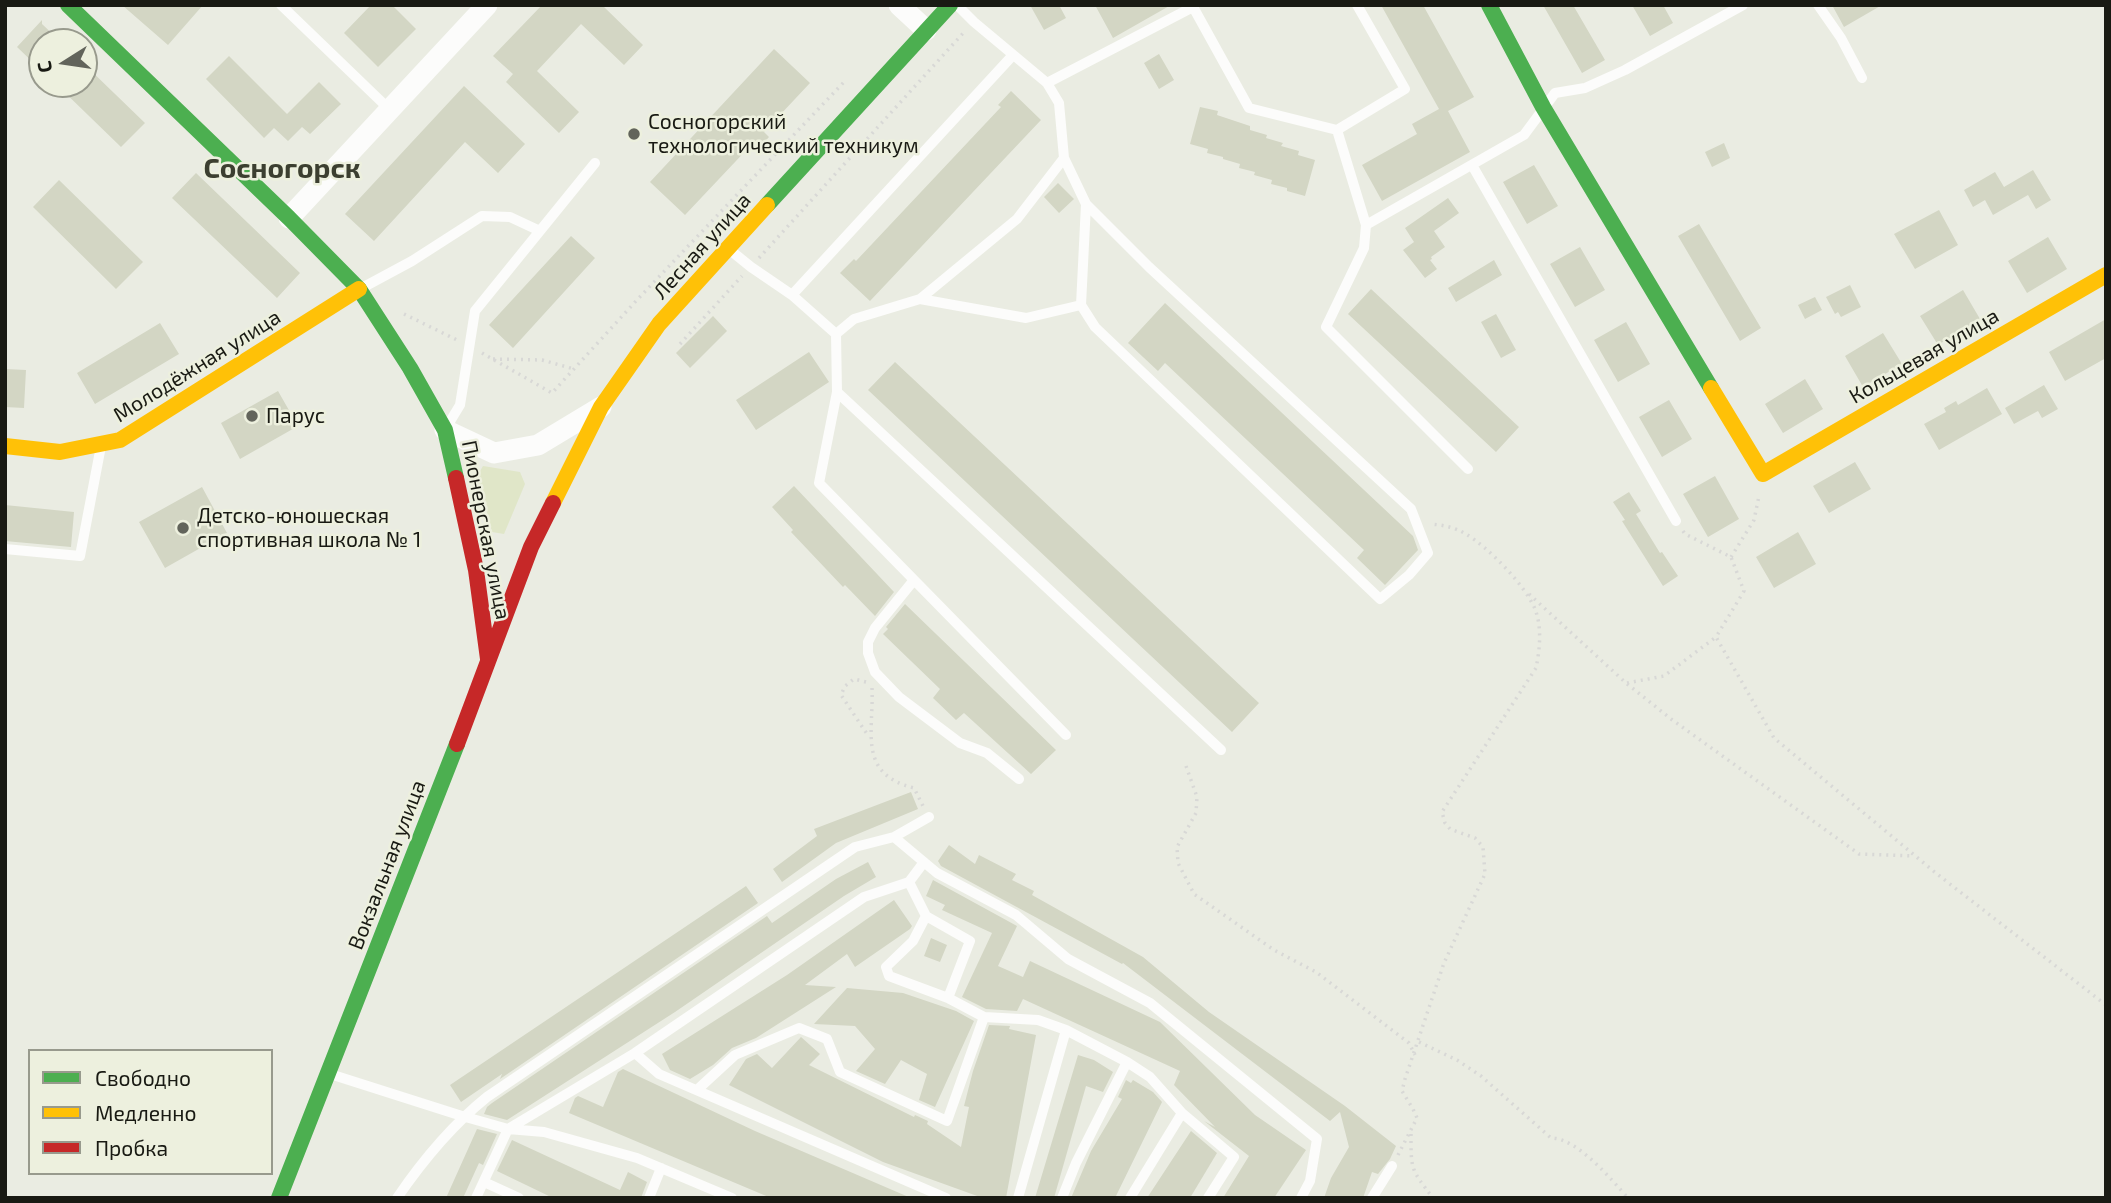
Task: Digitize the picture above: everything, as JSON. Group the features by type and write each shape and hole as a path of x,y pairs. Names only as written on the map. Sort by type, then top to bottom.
{"street":[{"name":"Пионерская улица","path":"68,5 359,289 410,368 445,430 475,570 489,663"},
{"path":"289,218 487,5"},
{"path":"899,5 926,30"},
{"name":"Лесная улица","path":"531,547 601,407 659,324 950,5"},
{"path":"1489,5 1543,107 1763,474"},
{"name":"Кольцевая улица","path":"1763,474 2106,275"},
{"name":"Молодёжная улица","path":"5,446 60,452 120,440 359,289"},
{"path":"445,430 494,453 538,444 601,407"},
{"name":"Вокзальная улица","path":"279,1198 489,663 531,547"}],"lane":[{"path":"281,5 390,110"},
{"path":"957,5 1047,83 1059,103 1064,158 1086,204 1159,276 1411,509 1428,553 1409,575 1380,599 1095,327 1081,305 1086,204"},
{"path":"1047,83 1193,6 1249,108 1337,130 1405,89 1357,5"},
{"path":"1366,225 1524,135 1555,93 1585,88 1625,70 1743,5"},
{"path":"1818,5 1841,38 1862,78"},
{"path":"792,295 1013,55"},
{"path":"1337,130 1366,225 1364,248 1326,327 1468,469"},
{"path":"836,334 855,319 920,299 1017,219 1064,158"},
{"path":"445,430 460,405 475,311 595,163"},
{"path":"1472,165 1676,521"},
{"path":"359,289 412,261 482,216 510,216 540,231"},
{"path":"728,248 792,295 836,334 837,391 819,483 1066,735"},
{"path":"920,299 1026,318 1081,305"},
{"path":"837,391 1221,750"},
{"path":"5,549 80,556 101,444"},
{"path":"914,580 875,628 868,642 868,653 875,672 899,697 960,743 987,753 1019,779"},
{"path":"397,1198 421,1163 462,1116 486,1097 855,847 894,836 929,817"},
{"path":"894,836 936,873 1016,915 1068,959 1150,1003 1317,1139 1310,1181 1301,1198"},
{"path":"476,1198 508,1129 635,1053 864,897 908,882 924,862"},
{"path":"908,882 926,916 970,941 948,998"},
{"path":"926,916 913,941 886,967 889,976 948,998 984,1017 1038,1020 1066,1030 1150,1077 1182,1113 1234,1157 1208,1198"},
{"path":"697,1090 735,1055 799,1028 827,1039 840,1072 947,1121 984,1017"},
{"path":"1018,1198 1066,1030"},
{"path":"635,1053 659,1074 946,1198"},
{"path":"1062,1198 1076,1163 1127,1062"},
{"path":"328,1073 508,1129 544,1132 637,1158 705,1193 732,1198"},
{"path":"1130,1198 1182,1113"},
{"path":"1372,1198 1392,1166"},
{"path":"649,1198 661,1168"},
{"path":"484,1182 519,1198"}],"path":[{"path":"680,344 974,22"},
{"path":"552,393 848,78"},
{"path":"493,359 542,359 574,369"},
{"path":"1731,557 1754,520 1763,474"},
{"path":"1626,683 1664,676 1717,637 1744,591 1731,557 1685,534 1676,521"},
{"path":"1420,530 1430,523 1445,525 1467,534 1626,683 1671,719 1859,854 1916,856"},
{"path":"1392,1166 1417,1118 1402,1091 1444,962 1485,874 1483,847 1475,838 1450,829 1442,813 1536,668 1539,632 1535,610 1525,590"},
{"path":"1717,637 1774,738 1916,856 2106,1005"},
{"path":"870,739 841,695 845,687 854,680 871,683"},
{"path":"872,705 870,739 875,761 896,783 914,788 929,817"},
{"path":"1186,766 1197,797 1196,813 1177,847 1178,863 1194,894 1274,950 1316,972 1409,1043 1415,1055"},
{"path":"1419,1042 1457,1060 1481,1076 1551,1138 1560,1138 1575,1147 1628,1198"},
{"path":"1411,1132 1413,1172 1433,1198"}],"green space":[{"path":"483,466 520,472 525,484 504,534 492,532 477,476"}],"building":[{"path":"122,5 203,5 168,45"},
{"path":"371,5 392,5 416,29 378,67 344,33"},
{"path":"542,5 602,5 643,45 624,65 581,24 537,71 579,112 559,133 506,82 513,74 493,56"},
{"path":"1030,5 1059,5 1066,18 1044,30"},
{"path":"1095,5 1171,5 1113,38"},
{"path":"1381,5 1423,5 1474,97 1448,111 1470,152 1382,201 1362,165 1417,134 1412,124 1439,109"},
{"path":"1543,5 1573,5 1605,60 1582,73"},
{"path":"1632,5 1663,5 1673,23 1650,36"},
{"path":"1832,5 1882,5 1844,27"},
{"path":"42,20 46,28 35,28"},
{"path":"28,35 28,58 17,47"},
{"path":"774,49 810,83 764,132 769,137 758,149 752,144 685,215 650,182"},
{"path":"1159,54 1174,80 1159,89 1144,63"},
{"path":"229,56 287,114 319,82 341,104 310,134 302,127 288,141 274,128 264,138 206,79"},
{"path":"98,78 145,123 121,147 70,98 98,98"},
{"path":"464,86 525,144 498,173 465,142 374,241 345,214"},
{"path":"1011,91 1041,120 870,301 840,273 854,259 856,261 1001,107 998,105"},
{"path":"1200,107 1218,111 1217,115 1250,126 1250,130 1283,143 1281,146 1299,151 1298,155 1315,160 1305,196 1271,184 1272,180 1239,168 1240,164 1190,144"},
{"path":"1724,143 1730,158 1712,167 1705,152"},
{"path":"1534,165 1558,206 1527,224 1503,182"},
{"path":"2033,170 2051,200 2036,209 2028,195 1993,215 1985,200 1973,207 1964,190 1995,172 2004,187"},
{"path":"196,173 300,273 277,298 172,198"},
{"path":"59,180 143,262 116,289 33,207"},
{"path":"1058,183 1074,199 1059,213 1044,197"},
{"path":"1448,198 1459,213 1434,231 1445,247 1431,257 1430,260 1437,269 1425,278 1403,250 1414,242 1405,228"},
{"path":"1939,210 1958,245 1915,269 1894,234"},
{"path":"1699,224 1761,328 1740,341 1678,236"},
{"path":"571,236 595,258 513,348 489,325"},
{"path":"2048,237 2067,269 2027,293 2008,261"},
{"path":"1580,247 1605,290 1575,307 1550,264"},
{"path":"1494,260 1502,275 1456,302 1448,288"},
{"path":"1850,285 1861,307 1841,317 1838,312 1835,314 1826,297"},
{"path":"1371,289 1519,427 1496,452 1348,314"},
{"path":"1963,290 1980,319 1938,345 1920,316"},
{"path":"1815,297 1822,310 1805,319 1798,305"},
{"path":"1165,303 1413,536 1418,550 1385,585 1357,558 1364,550 1165,363 1158,371 1128,343"},
{"path":"1496,314 1516,350 1501,358 1481,322"},
{"path":"713,316 727,331 690,368 676,353"},
{"path":"2106,319 2106,358 2065,381 2049,352"},
{"path":"1626,322 1650,364 1618,382 1594,340"},
{"path":"160,323 179,354 95,404 77,373"},
{"path":"1883,333 1902,364 1863,387 1845,356"},
{"path":"809,352 829,382 756,430 736,400"},
{"path":"895,362 1259,703 1232,732 868,390"},
{"path":"5,369 26,370 24,408 5,407"},
{"path":"1805,379 1823,409 1783,433 1765,404"},
{"path":"2044,385 2058,409 2042,418 2038,411 2014,424 2005,408"},
{"path":"1987,388 2002,414 1939,450 1924,424 1946,412 1944,408 1956,401 1958,405"},
{"path":"278,391 298,426 240,459 221,423"},
{"path":"1669,400 1692,439 1662,457 1639,417"},
{"path":"1855,462 1871,489 1829,513 1813,486"},
{"path":"1715,476 1739,519 1708,537 1683,494"},
{"path":"794,486 894,592 875,616 845,585 843,587 791,532 793,530 772,507"},
{"name":"Детско-юношеская спортивная школа № 1","path":"202,487 227,533 165,568 139,522"},
{"path":"1629,492 1641,511 1636,514 1678,576 1663,586 1613,502"},
{"path":"5,505 74,512 71,547 5,541"},
{"path":"1798,532 1816,564 1774,588 1756,557"},
{"path":"905,604 1056,750 1031,774 964,713 956,720 933,698 940,689 883,634"},
{"path":"911,792 918,809 836,843 782,882 773,869 817,836 814,829"},
{"path":"949,845 975,864 979,855 1016,874 1012,880 1034,891 1032,895 1143,957 1209,1012 1345,1106 1396,1146 1378,1174 1372,1172 1363,1198 1324,1198 1331,1178 1349,1147 1340,1112 1330,1121 1123,963 941,866 938,861"},
{"path":"868,862 876,877 675,1012 507,1120 484,1114 492,1103 767,916 772,923 836,879"},
{"path":"933,880 1017,926 998,966 1023,977 1030,961 1160,1022 1255,1115 1306,1150 1274,1198 1223,1198 1249,1156 1204,1121 1215,1127 1174,1085 1180,1071 1023,999 1017,1011 986,1009 962,997 992,933 942,910 945,905 926,896"},
{"path":"746,886 758,903 500,1079 502,1074 461,1102 450,1085"},
{"path":"894,900 912,926 910,929 855,967 847,954 805,985 836,987 756,1038 732,1048 713,1065 690,1079 670,1070 662,1054 787,975"},
{"path":"931,938 947,945 940,962 924,956"},
{"path":"847,988 903,993 956,1011 974,1021 935,1107 919,1100 927,1074 901,1060 885,1084 856,1071 875,1049 855,1026 814,1024"},
{"path":"989,1025 1010,1026 1009,1029 1036,1035 1006,1198 980,1197 883,1162 729,1085 746,1059 757,1054 772,1068 801,1037 820,1054 809,1065 914,1117 915,1115 928,1121 927,1124 961,1147 969,1107 964,1106"},
{"path":"1078,1055 1094,1060 1113,1072 1103,1092 1086,1086 1054,1198 1035,1198"},
{"path":"623,1069 755,1131 911,1198 771,1198 569,1113 578,1096 603,1107 618,1072"},
{"path":"1126,1080 1131,1083 1133,1080 1153,1092 1162,1102 1115,1198 1071,1198 1091,1151 1122,1099 1118,1097"},
{"path":"477,1129 497,1134 483,1165 479,1163 463,1198 446,1198"},
{"path":"1191,1131 1217,1153 1190,1198 1147,1198"},
{"path":"512,1140 620,1190 628,1172 647,1182 641,1198 553,1198 497,1171"}],"traffic: fast":[{"path":"68,5 359,289 410,368 445,430 456,478"},
{"path":"767,205 950,5"},
{"path":"1489,5 1543,107 1711,388"},
{"path":"279,1198 457,744"}],"traffic: slow":[{"path":"553,503 601,407 659,324 767,205"},
{"path":"1711,388 1763,474 2106,275"},
{"path":"5,446 60,452 120,440 359,289"}],"traffic: jam":[{"path":"456,478 476,570 488,659"},
{"path":"457,744 531,547 553,503"}],"place":[{"name":"Сосногорский технологический техникум","path":"634,134"},
{"name":"Парус","path":"252,416"},
{"name":"Детско-юношеская спортивная школа № 1","path":"183,528"}],"district":[{"name":"Сосногорск","path":"282,169"}]}
